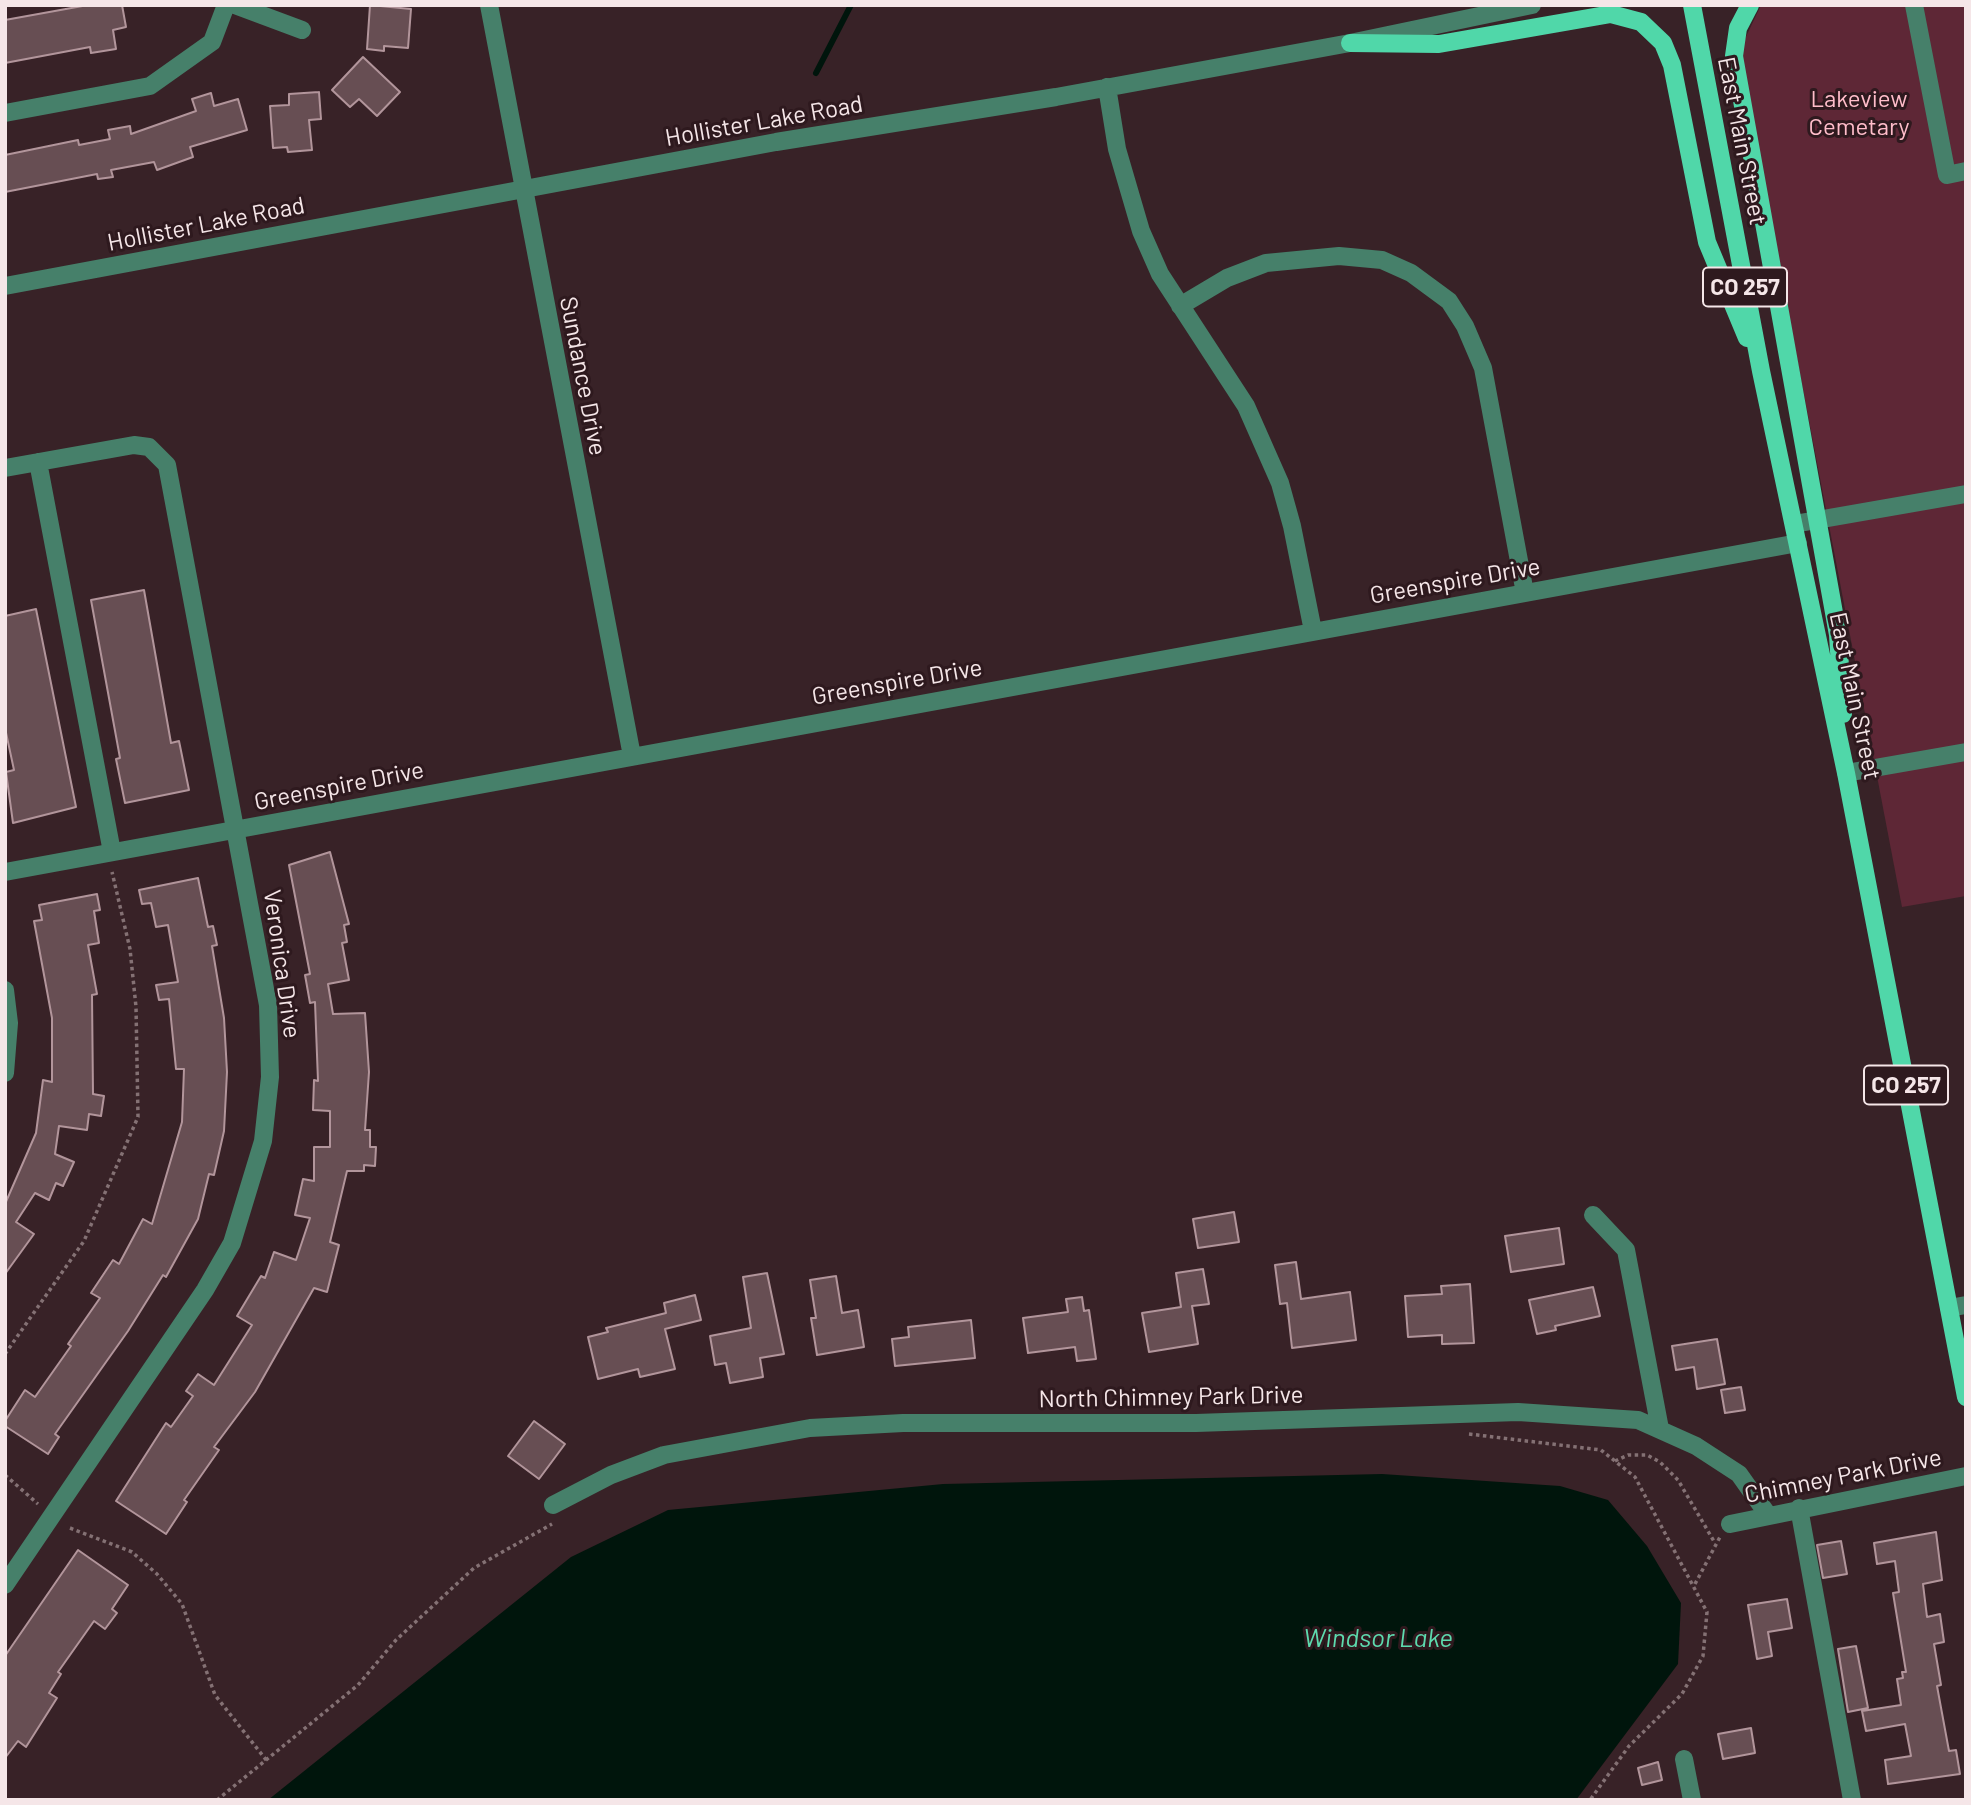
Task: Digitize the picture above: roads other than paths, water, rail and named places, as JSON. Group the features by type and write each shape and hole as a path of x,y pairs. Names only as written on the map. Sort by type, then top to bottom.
{"main road":[{"name":"East Main Street","path":"1692,5 1761,371 1957,1307 1966,1397"},
{"path":"1750,5 1738,28 1734,56 1838,635 1846,773"},
{"path":"1350,43 1439,44 1611,14 1641,22 1662,43 1672,65 1707,242 1761,371"}],"street":[{"path":"5,113 150,86 212,42 226,5"},
{"path":"235,5 302,30"},
{"name":"Sundance Drive","path":"489,5 632,756"},
{"name":"Hollister Lake Road","path":"5,286 776,142 1107,88 1350,43 1532,5"},
{"path":"1914,5 1947,175 1966,171"},
{"path":"1107,88 1117,149 1141,231 1160,274 1246,406 1280,484 1293,526 1313,631"},
{"path":"1180,306 1227,278 1266,263 1339,256 1382,260 1411,273 1449,301 1465,326 1483,368 1525,593"},
{"name":"Veronica Drive","path":"5,1585 205,1290 232,1243 263,1141 270,1077 268,1004 172,480 159,453 149,447 134,445 38,462"},
{"path":"5,468 38,462 112,852"},
{"path":"1794,524 1966,494"},
{"name":"Greenspire Drive","path":"5,872 1798,543"},
{"path":"1846,773 1966,752"},
{"path":"5,990 5,1073"},
{"path":"1593,1215 1626,1250 1660,1429"},
{"name":"North Chimney Park Drive","path":"556,1513 611,1475 664,1455 810,1428 903,1423 1196,1423 1518,1412 1605,1415 1638,1420 1660,1429 1696,1446 1740,1475 1768,1515"},
{"name":"Chimney Park Drive","path":"1730,1524 1966,1476"},
{"path":"1800,1508 1852,1800"},
{"path":"1684,1759 1692,1800"}],"water":[{"name":"Windsor Lake","path":"1382,1474 1560,1486 1608,1500 1647,1546 1681,1603 1678,1664 1576,1800 268,1800 571,1557 668,1510 943,1484"}],"waterway":[{"path":"816,73 851,5"}],"park label":[{"name":"Lakeview Cemetary","path":"1859,113"}]}
